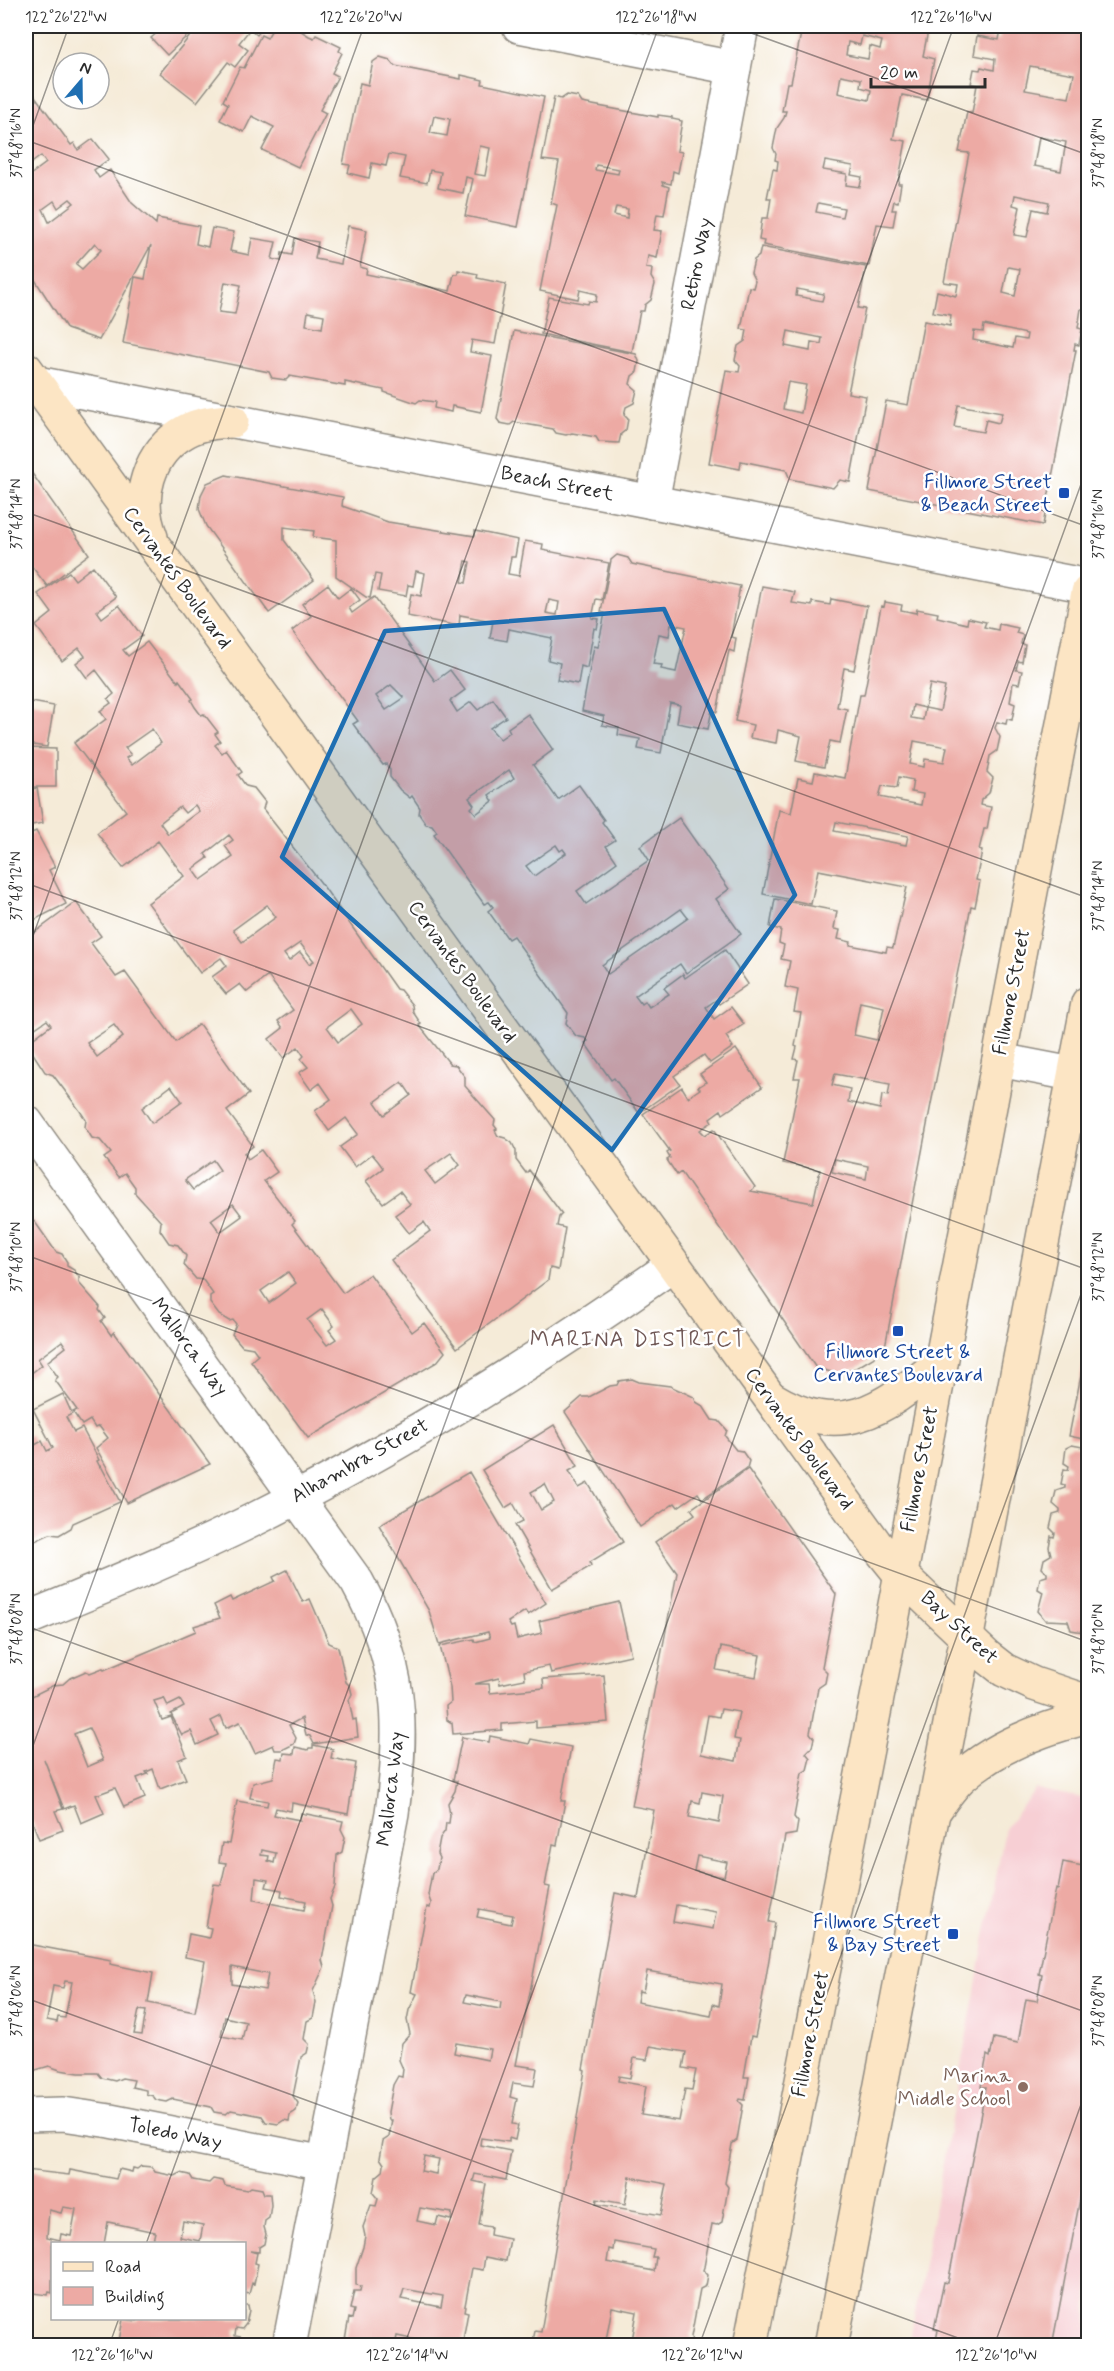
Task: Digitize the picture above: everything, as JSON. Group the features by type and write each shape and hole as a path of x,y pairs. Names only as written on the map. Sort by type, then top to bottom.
{"street":[{"path":"519,26 734,68"},
{"name":"Retiro Way","path":"652,502 742,26"},
{"name":"Beach Street","path":"29,378 232,421 1089,586"},
{"name":"Cervantes Boulevard","path":"29,378 154,547 846,1506 900,1574"},
{"path":"154,547 145,523 143,500 147,478 156,458 169,443 188,430 207,423 232,421"},
{"name":"Fillmore Street","path":"750,2346 1089,592"},
{"path":"831,2346 967,1639 1082,1076 1089,1003"},
{"path":"999,1060 1082,1076"},
{"name":"Mallorca Way","path":"26,1122 357,1582 376,1616 387,1650 399,1716 399,1751 392,1813 289,2346"},
{"name":"Alhambra Street","path":"26,1619 179,1555 297,1497 474,1396 673,1265"},
{"path":"768,1396 791,1410 814,1417 837,1418 857,1415 894,1400 941,1363"},
{"name":"Bay Street","path":"900,1574 967,1639 1004,1670 1058,1693 1089,1702"},
{"path":"933,1812 960,1779 989,1757 1037,1733 1089,1717"},
{"name":"Toledo Way","path":"26,2115 63,2114 110,2121 324,2163"}],"highlighted area":[{"path":"664,609 795,895 612,1150 282,857 385,631"}],"shaded area":[{"name":"Marina Middle School","path":"1035,1789 1088,1799 1088,2345 909,2346 1005,1829"}],"building":[{"path":"153,26 192,26 185,32 188,35 167,55 151,38 158,32"},
{"path":"198,26 264,26 257,35 250,29 239,43 248,50 235,67 228,62 197,102 160,73"},
{"path":"274,26 299,26 301,31 309,36 314,38 316,35 341,47 339,51 342,53 332,73 338,76 320,110 326,113 298,167 262,150 274,127 252,116 244,132 220,120 228,104 223,101 240,67 244,68 261,35 267,38"},
{"path":"806,26 929,26 923,56 934,59 927,100 902,95 893,139 906,141 898,184 901,184 898,202 894,201 892,210 896,210 893,226 877,224 869,266 763,245 764,241 759,240 762,218 768,218 771,198 767,198 773,169 777,170 778,161 775,160 776,154 773,148 777,128 784,118 786,111 782,111 787,83 791,83 801,33 804,34","holes":["862,36 882,41 880,49 870,46 868,59 846,55 848,42 860,45","841,75 861,79 860,87 871,90 869,100 838,93","825,161 853,166 851,175 862,177 860,187 846,185 847,174 823,170","818,203 844,208 842,217 816,212"]},
{"path":"1010,26 1088,26 1088,299 1087,306 1081,309 1078,328 1082,329 1079,345 1075,344 1074,350 1076,350 1043,525 869,491 886,401 908,405 924,321 950,326 951,315 933,312 937,291 956,296 958,284 944,282 969,153 959,152 967,112 972,113 977,85 971,84 974,69 980,70 981,67 994,70 995,59 974,55 977,36 999,40 1001,29 1008,31","holes":["1030,66 1074,74 1069,98 1025,90","1039,137 1066,142 1061,171 1034,166","1015,195 1049,202 1047,212 1033,209 1027,237 1014,235 1020,207 1013,205","1008,267 1020,269 1015,296 1003,293","984,325 1027,334 1026,340 1015,338 1013,348 973,340 974,331 983,332","958,405 1002,413 999,423 986,420 983,432 954,427"]},
{"path":"380,57 390,60 395,66 461,79 461,75 483,80 482,84 544,97 518,227 465,216 473,179 466,177 463,193 438,188 441,172 430,170 427,183 400,178 405,157 389,154 386,166 372,163 369,178 348,173 350,165 343,164 360,83 368,85 373,62","holes":["434,116 450,119 447,136 430,133","480,146 490,148 485,176 474,174"]},
{"path":"26,84 71,145 74,143 78,150 93,139 109,159 94,170 99,178 110,170 132,203 156,224 157,218 199,226 196,244 208,247 212,228 234,232 230,251 249,255 252,238 276,242 272,259 281,261 282,253 292,255 295,238 318,242 315,259 341,264 348,226 367,230 360,267 367,269 366,274 450,291 454,274 458,274 458,270 478,274 477,278 506,284 495,344 472,340 470,352 492,356 481,412 452,406 451,412 434,408 435,402 420,400 416,403 384,392 384,390 345,382 345,386 290,376 286,380 272,378 269,372 123,343 135,277 145,279 151,245 99,340 67,329 26,266 26,178 46,163 41,156 26,167","holes":["70,199 74,203 49,222 43,209 54,201 58,208","95,243 101,250 82,269 76,264","225,282 241,285 235,314 219,312","308,312 324,315 322,328 306,325"]},
{"path":"567,95 578,97 582,103 658,117 658,115 672,117 672,119 682,121 677,151 682,152 678,173 673,171 671,184 662,182 663,185 669,187 664,215 657,214 654,230 662,231 657,258 648,256 646,268 652,269 651,277 655,284 651,300 645,305 644,311 640,311 632,352 541,334 549,297 588,304 589,301 596,302 597,294 580,290 578,299 540,291 557,205 551,203 559,162 542,160 554,97 561,99","holes":["596,165 619,169 618,174 595,170","616,207 628,209 627,218 614,215"]},
{"path":"761,247 866,267 858,308 865,309 848,393 866,396 850,482 840,480 833,488 790,479 786,470 741,461 740,469 709,463 726,370 739,372 740,366 735,360 738,346 745,341 747,330 741,329 749,287 753,288 755,281 751,273 754,260 759,256","holes":["797,289 824,294 822,301 796,296","788,331 822,338 821,344 811,342 810,351 785,346","788,382 806,385 801,413 783,409"]},
{"path":"514,331 636,354 639,361 637,372 632,376 630,384 637,390 634,403 626,407 624,415 628,419 626,430 621,434 619,443 599,442 596,437 572,433 566,435 556,433 553,429 514,422 510,425 500,423 497,419"},
{"path":"26,465 89,554 47,586 30,564 28,577 31,578 27,599"},
{"path":"226,475 343,497 342,506 388,522 475,536 475,531 518,540 515,557 511,557 508,574 519,576 525,541 543,544 542,550 609,563 602,600 596,599 592,618 599,619 597,629 594,628 587,668 581,666 578,684 557,680 560,663 548,660 552,638 509,629 507,641 490,638 493,621 460,615 459,626 407,616 411,594 421,596 425,573 416,571 413,586 408,585 406,596 378,591 381,575 375,574 370,598 366,597 336,576 336,540 313,537 314,531 284,527 284,540 314,580 269,613 206,526 199,509 201,495 207,483","holes":["466,561 470,562 466,583 462,582","549,600 559,602 557,615 546,613"]},
{"path":"617,555 628,558 632,564 740,586 731,637 736,638 734,652 729,650 717,712 712,710 708,729 677,723 680,705 670,703 661,753 638,749 640,739 618,735 619,728 602,725 604,716 582,711 594,646 598,647 605,613 601,612 611,560","holes":["671,624 686,627 676,672 661,669 662,665 653,664 659,634 669,636"]},
{"path":"93,566 116,597 97,611 102,618 119,605 142,636 123,650 128,656 147,642 178,682 179,680 201,715 204,714 218,732 215,734 220,741 215,745 222,753 226,750 242,772 238,775 246,786 254,788 265,802 263,809 321,883 396,989 400,990 412,1005 413,1012 421,1024 419,1025 450,1064 456,1065 465,1077 465,1086 495,1120 494,1125 498,1136 512,1143 516,1151 516,1160 526,1173 529,1170 562,1214 557,1226 565,1228 558,1270 550,1268 548,1280 457,1348 391,1260 430,1231 424,1222 409,1233 395,1215 410,1204 400,1191 383,1203 366,1181 383,1168 372,1154 355,1167 340,1147 358,1134 346,1118 329,1131 315,1111 331,1099 320,1083 311,1090 299,1073 308,1067 301,1059 304,1056 298,1047 283,1058 269,1039 283,1028 278,1021 293,1010 268,976 247,992 240,984 226,994 212,977 227,966 221,958 200,973 148,903 184,876 158,841 123,868 97,833 126,811 74,743 106,719 100,711 111,703 108,699 114,694 96,670 87,678 76,663 85,656 79,648 62,661 36,626 52,613 38,594 69,572 75,580","holes":["152,729 161,743 132,765 126,758 131,755 125,748","195,805 199,811 168,834 160,823 180,807 185,813","229,835 233,840 225,846 233,857 201,880 193,869 208,858 205,854","267,905 276,917 242,942 233,930","300,943 314,961 309,964 300,952 289,961 284,954","351,1009 362,1024 338,1042 327,1027","402,1082 411,1095 384,1115 375,1102","451,1153 460,1165 435,1184 425,1171"]},
{"path":"328,584 338,598 351,588 360,600 349,608 352,613 374,597 435,681 450,670 465,690 450,701 457,712 471,702 478,710 493,699 506,717 490,728 500,739 510,732 508,728 528,714 553,750 533,765 558,800 579,785 615,840 606,846 617,862 577,891 586,904 649,860 640,846 679,818 729,889 716,899 741,934 686,973 680,964 635,996 641,1004 645,1001 649,1007 669,994 664,988 683,974 685,978 725,950 748,984 719,1004 716,1000 706,1007 714,1019 731,1007 744,1024 726,1036 733,1047 710,1063 704,1055 674,1076 680,1084 639,1113 614,1078 611,1080 585,1043 588,1041 576,1036 566,1023 568,1013 513,936 508,939 488,911 493,907 489,902 484,904 434,834 437,832 432,825 426,824 419,814 420,808 412,796 410,798 400,790 390,777 390,770 386,764 383,765 353,724 358,721 292,631 311,616 302,604","holes":["391,685 404,698 386,710 376,696","509,770 514,778 489,795 493,801 476,814 471,808 474,805 469,798","556,845 560,851 563,849 566,853 534,876 526,866","681,909 688,918 608,974 602,965"]},
{"path":"762,586 795,592 792,603 812,606 812,602 830,605 831,599 867,606 854,670 844,668 837,707 847,709 840,743 830,741 824,767 796,761 801,736 778,730 776,743 750,738 753,725 735,721"},
{"path":"885,602 902,605 901,610 916,613 917,609 938,613 937,617 967,624 968,618 986,622 984,627 998,630 999,624 1018,628 1016,633 1023,635 1021,644 1025,645 1022,662 1018,661 1016,670 1022,671 1019,684 1013,683 1010,702 1015,704 1012,720 1007,719 1006,724 997,722 995,728 1000,737 997,751 990,756 987,772 993,778 989,793 981,800 980,805 991,807 987,829 984,829 979,850 982,851 976,880 980,881 975,907 971,906 885,1347 873,1358 856,1368 839,1374 816,1368 681,1172 677,1175 667,1160 670,1158 667,1153 670,1151 643,1114 682,1087 688,1097 700,1089 698,1087 706,1082 700,1074 736,1049 762,1087 723,1114 721,1110 710,1118 712,1122 700,1130 705,1135 714,1129 755,1187 751,1191 813,1203 820,1170 783,1163 800,1078 794,1078 798,1060 794,1059 801,1013 794,1012 798,990 785,987 790,961 781,959 784,945 779,943 781,930 770,927 775,899 837,911 834,929 840,930 838,939 851,942 850,945 886,952 887,947 893,948 907,887 818,870 811,904 763,894 779,810 791,813 798,778 813,781 815,772 845,778 860,695 864,695 881,606 884,607","holes":["930,684 945,687 940,711 925,708","913,705 925,708 923,720 911,718","914,741 947,747 944,762 925,759 924,767 910,764","899,777 913,780 911,792 923,794 921,805 879,797 882,786 897,788","836,822 908,836 906,845 834,831","860,1002 884,1007 877,1040 854,1035","835,1074 890,1084 888,1096 882,1095 880,1109 848,1102 850,1089 832,1085","835,1159 868,1166 866,1179 832,1172"]},
{"path":"26,701 54,706 47,747 26,744"},
{"path":"26,748 56,749 56,787 26,787"},
{"path":"37,788 43,823 26,826 26,790"},
{"path":"36,831 55,867 49,870 66,904 26,924 26,836"},
{"path":"76,902 101,936 91,943 116,977 125,972 176,1042 199,1024 249,1094 227,1111 253,1146 244,1153 248,1159 261,1150 277,1172 264,1181 295,1221 292,1224 343,1293 370,1274 412,1332 424,1323 445,1352 437,1362 308,1438 251,1361 258,1355 253,1348 242,1346 232,1334 236,1324 233,1320 229,1321 219,1315 210,1303 210,1296 213,1294 203,1280 196,1279 184,1265 186,1256 178,1245 169,1243 160,1230 161,1222 135,1193 135,1187 125,1173 119,1177 104,1158 111,1153 100,1140 92,1138 85,1127 86,1120 80,1111 53,1075 45,1072 32,1052 30,1041 51,1025 47,1020 28,1033 26,1030 26,939","holes":["114,1025 123,1037 97,1057 87,1043","171,1086 182,1101 152,1123 142,1108","213,1160 220,1170 193,1190 185,1180","233,1204 242,1216 220,1232 211,1220","288,1272 296,1283 269,1303 261,1291","322,1309 334,1326 329,1330 336,1339 327,1345 307,1320"]},
{"path":"26,1216 35,1222 56,1252 62,1254 67,1266 74,1270 79,1277 79,1283 100,1307 99,1310 105,1318 101,1321 111,1335 114,1332 210,1464 127,1503 96,1448 108,1438 99,1426 95,1428 90,1420 82,1425 73,1412 77,1410 55,1380 58,1377 47,1362 66,1347 62,1341 38,1359 42,1365 26,1377"},
{"path":"1084,1360 1088,1361 1088,1440 1069,1436"},
{"path":"632,1379 670,1386 694,1397 712,1420 719,1421 727,1430 725,1436 736,1450 742,1451 749,1461 747,1468 702,1499 698,1493 678,1507 675,1503 640,1527 565,1412 582,1397 589,1397 610,1386 617,1385 619,1381"},
{"path":"63,1394 72,1414 66,1417 74,1432 82,1428 99,1460 97,1461 100,1467 120,1502 73,1523 71,1528 59,1535 50,1534 26,1545 26,1437 30,1435 35,1445 42,1441 47,1451 53,1448 33,1409"},
{"path":"554,1425 578,1466 569,1471 579,1488 588,1483 623,1542 590,1562 591,1566 552,1589 515,1525 523,1521 513,1503 505,1508 482,1470","holes":["545,1484 554,1502 541,1510 531,1492"]},
{"path":"1072,1445 1088,1448 1088,1626 1083,1632 1071,1630 1068,1621 1045,1620 1038,1611 1043,1592 1038,1589 1040,1578 1047,1576 1042,1568 1044,1559 1051,1555 1049,1547 1051,1536 1054,1537 1055,1533 1050,1528 1053,1515 1060,1513 1060,1510 1053,1504 1056,1491 1065,1488 1065,1485 1061,1484 1064,1469 1068,1470 1069,1466 1064,1463 1066,1448"},
{"path":"748,1469 836,1594 822,1667 827,1672 825,1683 818,1688 810,1733 814,1738 812,1747 806,1753 810,1758 807,1770 802,1773 794,1817 798,1822 796,1834 785,1836 769,1922 775,1923 760,2013 755,2037 751,2036 744,2077 749,2077 745,2100 740,2099 739,2101 743,2105 737,2140 732,2144 725,2183 728,2187 722,2222 717,2225 712,2224 703,2270 708,2275 706,2286 700,2289 691,2337 693,2346 631,2346 637,2312 612,2307 605,2346 532,2346 535,2331 541,2332 585,2070 583,2069 615,1893 638,1898 654,1810 632,1806 677,1573 655,1542 695,1514 691,1509","holes":["721,1647 760,1655 756,1677 716,1670","721,1709 739,1712 734,1739 740,1740 736,1761 701,1754 708,1715 719,1717","702,1792 723,1796 719,1823 689,1817 692,1801 700,1803","697,1856 727,1862 724,1877 694,1871","676,1905 716,1912 713,1929 673,1922","647,1971 722,1984 719,2006 713,2004 711,2016 637,2002 639,1991 643,1992","650,2046 686,2052 683,2068 696,2070 692,2090 685,2089 679,2121 641,2115 646,2086 618,2081 619,2076 630,2078 634,2058 647,2060","630,2177 667,2184 661,2215 596,2204 597,2199 625,2204","614,2242 654,2249 652,2257 656,2257 654,2271 607,2262 609,2249 613,2250"]},
{"path":"469,1472 546,1603 528,1615 525,1611 508,1622 511,1627 514,1626 517,1639 542,1633 539,1621 619,1602 631,1655 551,1673 549,1666 524,1671 525,1679 500,1684 499,1678 474,1684 489,1684 490,1693 544,1688 543,1679 604,1675 608,1722 536,1728 536,1721 502,1724 502,1730 453,1734 452,1723 447,1720 446,1706 451,1702 450,1687 440,1646 490,1638 488,1632 439,1644 429,1611 379,1525"},
{"path":"287,1570 303,1602 310,1599 329,1643 338,1647 346,1682 352,1694 349,1700 353,1720 356,1719 358,1737 314,1744 310,1736 306,1735 302,1718 289,1725 296,1738 294,1744 282,1750 275,1750 273,1745 255,1753 240,1722 226,1728 221,1716 211,1721 218,1735 197,1745 191,1731 182,1735 171,1714 184,1707 180,1700 168,1706 164,1698 154,1701 162,1720 171,1717 187,1756 178,1760 186,1779 160,1789 153,1769 146,1772 148,1774 137,1778 145,1798 124,1807 115,1788 96,1795 104,1813 81,1823 74,1805 64,1809 44,1759 63,1809 55,1811 63,1830 39,1839 32,1821 26,1823 26,1699 54,1685 63,1684 86,1671 90,1673 103,1668 104,1670 196,1631 194,1626 220,1618 214,1605 230,1597 232,1601 275,1581 273,1577","holes":["89,1728 103,1760 87,1767 74,1734"]},
{"path":"490,1736 529,1744 531,1739 571,1747 561,1801 565,1801 557,1845 553,1844 545,1886 550,1887 516,2065 537,2068 534,2086 513,2083 510,2097 517,2099 512,2124 518,2125 515,2140 509,2138 509,2142 481,2138 480,2145 511,2151 506,2180 475,2174 473,2181 486,2184 479,2225 491,2227 490,2235 510,2239 506,2261 485,2257 483,2270 472,2268 464,2311 468,2312 462,2346 415,2346 416,2340 397,2336 395,2346 347,2346 348,2339 345,2339 349,2318 352,2319 354,2310 350,2309 354,2291 360,2291 361,2286 356,2285 356,2268 365,2236 363,2227 371,2205 376,2206 378,2199 373,2193 376,2177 383,2171 384,2164 380,2158 383,2141 389,2137 392,2120 389,2120 388,2112 393,2085 398,2076 402,2077 403,2069 399,2060 402,2043 410,2034 407,2020 417,1994 411,1992 427,1907 430,1908 431,1903 428,1895 432,1873 437,1869 440,1838 445,1831 446,1823 449,1823 448,1803 455,1791 457,1781 453,1780 462,1737 489,1742","holes":["479,1909 513,1915 511,1924 477,1917","466,1995 501,2002 500,2009 464,2002","456,2043 490,2049 488,2060 454,2053","424,2156 439,2159 436,2174 421,2171","420,2208 452,2213 451,2220 438,2217 436,2225 417,2221","404,2289 443,2296 441,2307 401,2299"]},
{"path":"313,1745 333,1749 331,1758 356,1763 348,1814 292,1803 291,1811 276,1808 274,1815 300,1820 301,1813 343,1821 341,1829 345,1837 342,1852 337,1855 335,1887 330,1899 332,1906 322,1960 324,1967 313,1991 316,2002 313,2018 307,2021 304,2039 309,2044 307,2053 301,2057 293,2096 298,2103 289,2121 284,2120 278,2124 266,2122 262,2116 231,2110 226,2114 214,2112 211,2107 173,2099 167,2102 156,2100 153,2096 146,2094 146,2090 132,2087 134,2080 122,2078 115,2081 102,2078 98,2073 79,2073 49,2066 36,2070 26,2068 27,1944 111,1960 110,1964 153,1973 148,2003 195,2012 205,1961 185,1957 189,1934 209,1938 211,1928 206,1927 214,1884 221,1885 226,1863 219,1862 222,1843 229,1844 237,1801 267,1806 268,1801 250,1798 253,1783 273,1778 277,1758 283,1759 284,1753 294,1754 295,1747 308,1750 313,1748","holes":["262,1850 276,1853 274,1863 268,1861 269,1856 261,1855","256,1878 268,1880 266,1887 282,1890 281,1896 306,1901 304,1910 254,1900","232,1967 268,1974 265,1990 232,1984","65,1981 72,1982 65,2018 58,2017 57,2022 47,2020 53,1986 63,1988","139,2010 146,2011 142,2035 134,2034","225,2017 246,2022 242,2040 221,2036"]},
{"name":"Marina Middle School","path":"1063,1862 1088,1867 1088,2157 1052,2346 935,2346 938,2330 934,2329 944,2282 948,2283 986,2087 981,2087 987,2055 990,2057 994,2038 1018,2043 1026,1999 1037,2001 1042,1975 1039,1974"},
{"path":"152,2167 155,2172 175,2176 181,2173 190,2175 193,2180 209,2183 213,2179 223,2181 225,2186 247,2190 251,2187 262,2189 264,2194 270,2194 271,2205 269,2218 265,2221 264,2244 259,2247 259,2252 250,2251 257,2253 255,2263 258,2264 254,2284 252,2283 249,2294 246,2293 246,2242 152,2242 155,2232 108,2222 104,2242 51,2242 51,2293 48,2295 26,2292 26,2229 29,2209 26,2209 26,2170 69,2175 70,2170 116,2179 119,2169 132,2172 133,2168","holes":["63,2207 76,2209 71,2236 61,2234 60,2240 47,2237 49,2210 61,2213","183,2221 203,2225 200,2241 180,2237"]},
{"path":"246,2305 249,2310 246,2324 242,2329 236,2328 235,2336 241,2337 239,2346 132,2346 133,2344 119,2341 123,2320 246,2320"}],"place":[{"name":"Fillmore Street & Beach Street","path":"1064,493"},
{"name":"Fillmore Street & Cervantes Boulevard","path":"898,1331"},
{"name":"Fillmore Street & Bay Street","path":"953,1934"},
{"name":"Marina Middle School","path":"1023,2087"}],"district":[{"name":"MARINA DISTRICT","path":"638,1340"}]}
